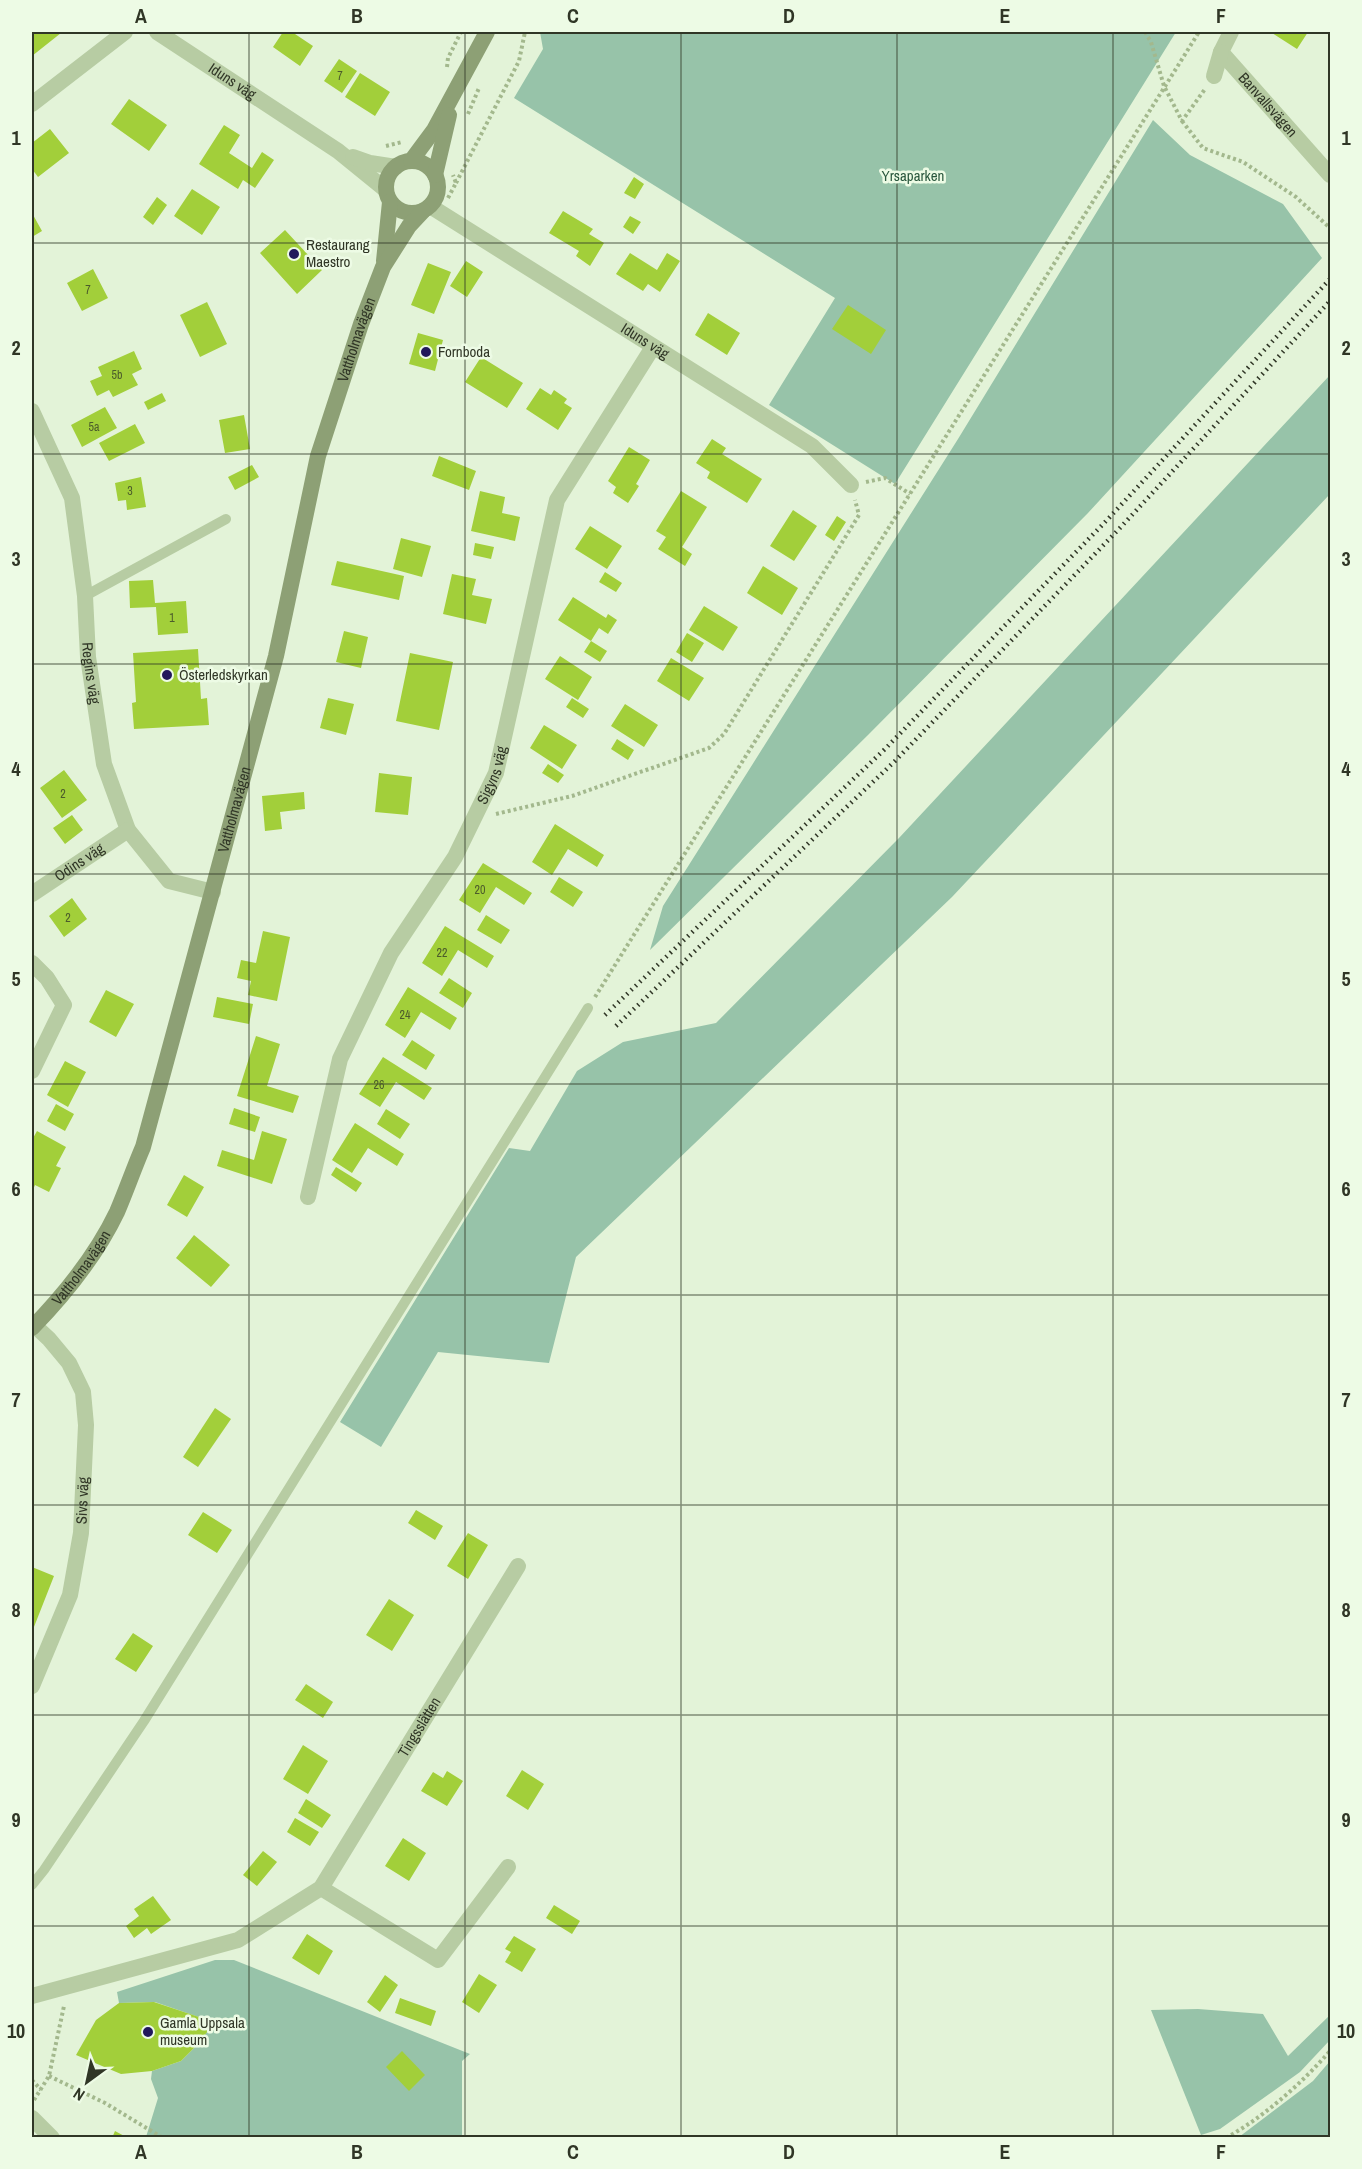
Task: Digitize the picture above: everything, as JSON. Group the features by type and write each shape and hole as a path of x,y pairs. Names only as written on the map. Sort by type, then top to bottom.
{"main road":[{"path":"403,164 424,164 435,175 438,183 437,195 427,209 410,213 402,212 388,196 389,174 403,164 434,130 487,32"},
{"path":"435,175 454,93"},
{"name":"Vattholmavägen","path":"383,267 388,196"},
{"name":"Vattholmavägen","path":"33,1326 56,1303 88,1263 116,1213 142,1147 276,656 318,456 361,324 383,267 409,226 427,209"}],"street":[{"path":"32,104 125,32"},
{"name":"Iduns väg","path":"157,32 338,151 388,196"},
{"path":"1214,76 1221,52 1231,32"},
{"name":"Banvallsvägen","path":"1221,52 1330,175"},
{"name":"Iduns väg","path":"338,151 370,164 403,164"},
{"name":"Iduns väg","path":"427,209 812,446 850,485"},
{"name":"Sigyns väg","path":"308,1197 340,1059 391,953 455,857 496,773 556,500 653,347"},
{"name":"Regins väg","path":"32,411 72,498 85,596 88,657 104,765 128,830 169,881 213,892"},
{"name":"Odins väg","path":"32,894 128,830"},
{"path":"32,963 47,978 64,1005 32,1071"},
{"name":"Sivs väg","path":"32,1686 70,1595 81,1533 86,1425 83,1392 69,1364 49,1339 33,1326"},
{"name":"Tingsslätten","path":"32,1996 69,1984 238,1940 321,1888 518,1566"},
{"path":"321,1888 438,1960 508,1867"},
{"path":"32,2118 52,2138"}],"lane":[{"path":"85,596 226,519"},
{"path":"32,1885 144,1720 588,1008"}],"path":[{"path":"456,183 519,61 525,32"},
{"path":"1145,32 1151,42 1164,86 1182,121 1203,148 1243,162 1296,197 1330,228"},
{"path":"588,1008 1199,32"},
{"path":"1182,121 1214,76"},
{"path":"380,148 409,140"},
{"path":"885,478 910,494"},
{"path":"474,818 572,796 709,748 724,734 860,515 850,485"},
{"path":"32,2105 49,2076 69,1984"},
{"path":"1226,2138 1241,2129 1308,2076 1330,2051"},
{"path":"49,2076 105,2103 163,2138"},
{"path":"32,2080 41,2090"}],"green space":[{"name":"Yrsaparken","path":"540,32 1176,32 895,484 769,405 835,298 514,98 543,49"},
{"path":"1153,120 1190,155 1283,204 1322,258 1088,513 650,950 663,906 958,439"},
{"path":"1330,375 1330,494 952,897 576,1257 549,1363 438,1352 381,1447 340,1422 509,1148 530,1151 577,1071 623,1042 716,1023 899,838"},
{"path":"215,1960 234,1960 470,2054 462,2061 462,2137 146,2137 158,2098 151,2079 152,2071 181,2061 200,2042 213,2022 155,2002 119,2003 117,1992"},
{"path":"1198,2009 1263,2014 1288,2056 1330,2015 1330,2040 1300,2072 1220,2129 1201,2135 1151,2010"},
{"path":"1330,2061 1330,2137 1239,2137 1313,2081"}],"building":[{"path":"32,32 60,32 61,33 32,56"},
{"path":"283,32 292,32 313,46 300,66 273,47"},
{"path":"1273,32 1308,32 1297,49"},
{"path":"339,59 357,71 342,93 324,81"},
{"path":"360,73 390,92 375,116 345,97"},
{"path":"129,99 167,125 149,151 111,124"},
{"path":"224,125 240,135 229,153 252,168 262,152 274,160 255,188 243,180 238,189 199,164"},
{"path":"50,129 69,153 38,177 32,169 32,143"},
{"path":"634,177 644,184 635,199 624,193"},
{"path":"192,189 220,207 202,235 174,216"},
{"path":"157,197 167,205 153,225 143,217"},
{"path":"563,211 593,229 589,234 604,243 590,266 576,256 579,251 549,233"},
{"path":"32,213 42,231 32,237"},
{"path":"630,216 641,222 633,234 623,227"},
{"path":"285,230 322,270 297,294 260,253"},
{"path":"630,253 657,270 667,253 680,261 660,292 648,284 643,291 616,274"},
{"path":"466,261 483,272 467,297 450,286"},
{"path":"428,263 451,272 434,314 411,305"},
{"path":"93,269 108,298 82,311 67,283"},
{"path":"207,302 227,344 200,357 180,315"},
{"path":"848,305 886,330 871,354 832,329"},
{"path":"708,313 740,333 727,355 695,335"},
{"name":"Fornboda","path":"418,333 443,340 435,371 409,364"},
{"path":"134,351 142,369 132,374 138,385 113,397 109,390 97,396 90,381 102,376 98,367"},
{"path":"481,357 523,383 507,408 465,382"},
{"path":"540,388 551,395 554,390 567,399 564,403 572,408 558,430 526,409"},
{"path":"162,393 166,401 148,410 144,402"},
{"path":"105,407 117,428 82,447 71,425"},
{"path":"244,415 250,449 225,453 219,420"},
{"path":"135,424 145,443 109,461 99,443"},
{"path":"712,439 726,448 722,454 762,479 747,503 707,478 710,472 696,463"},
{"path":"629,447 650,460 636,484 639,486 628,503 613,493 616,487 608,481"},
{"path":"439,456 476,471 469,490 432,476"},
{"path":"252,465 259,477 235,490 228,477"},
{"path":"141,477 146,507 127,510 126,500 118,501 115,483"},
{"path":"480,491 505,497 502,513 520,517 515,541 471,531"},
{"path":"681,491 707,507 682,547 692,554 685,566 658,549 666,537 656,531"},
{"path":"793,510 817,526 794,561 770,546"},
{"path":"837,516 846,522 834,541 825,535"},
{"path":"590,526 622,546 607,569 575,549"},
{"path":"401,538 431,546 422,577 393,569"},
{"path":"475,543 494,547 491,559 473,555"},
{"path":"337,561 404,576 399,600 331,585"},
{"path":"763,566 798,588 782,615 747,593"},
{"path":"605,572 622,583 616,592 599,582"},
{"path":"452,574 476,579 472,595 492,599 486,624 443,614"},
{"path":"153,580 155,603 186,601 188,633 158,635 156,607 130,608 129,581"},
{"path":"573,597 606,618 608,614 617,620 608,634 599,628 591,641 558,620"},
{"path":"704,606 738,627 723,651 689,630"},
{"path":"344,631 368,637 361,668 336,662"},
{"path":"687,633 704,643 692,662 676,652"},
{"path":"591,641 607,651 600,662 584,652"},
{"name":"Österledskyrkan","path":"198,649 201,699 207,698 209,725 134,729 132,703 136,702 133,653"},
{"path":"410,653 453,662 439,730 396,721"},
{"path":"560,656 592,677 578,700 545,679"},
{"path":"671,658 704,678 689,701 657,681"},
{"path":"328,698 354,704 346,735 320,728"},
{"path":"572,698 589,709 583,718 566,707"},
{"path":"625,704 658,725 644,747 611,726"},
{"path":"544,725 577,745 562,769 530,748"},
{"path":"617,739 634,750 628,760 611,749"},
{"path":"548,764 564,775 558,783 542,773"},
{"path":"64,770 87,800 62,818 40,788"},
{"path":"379,773 412,777 408,815 375,812"},
{"path":"304,792 305,809 280,812 282,829 265,831 262,796"},
{"path":"72,815 83,830 65,844 53,828"},
{"path":"555,824 604,855 597,867 568,849 552,875 532,862"},
{"path":"483,863 532,893 524,905 496,887 480,913 459,900"},
{"path":"559,877 583,892 573,907 550,892"},
{"path":"72,898 87,919 64,937 49,916"},
{"path":"486,915 510,930 501,944 477,930"},
{"path":"445,926 494,956 487,968 458,950 442,976 422,963"},
{"path":"263,931 290,937 277,1001 248,995 251,981 237,978 241,960 256,963"},
{"path":"449,978 472,993 463,1008 439,993"},
{"path":"408,987 457,1018 450,1030 421,1012 405,1038 385,1025"},
{"path":"106,990 134,1004 116,1037 89,1022"},
{"path":"217,997 253,1004 249,1024 213,1017"},
{"path":"256,1036 280,1044 267,1086 299,1096 293,1113 237,1096"},
{"path":"412,1040 435,1055 426,1070 402,1055"},
{"path":"383,1057 432,1088 424,1100 396,1082 380,1107 359,1094"},
{"path":"65,1061 86,1072 68,1107 47,1095"},
{"path":"56,1104 74,1114 65,1131 47,1121"},
{"path":"234,1108 260,1117 255,1132 229,1124"},
{"path":"386,1109 410,1124 400,1139 377,1124"},
{"path":"355,1123 404,1154 397,1166 368,1148 352,1173 332,1160"},
{"path":"37,1131 66,1147 56,1166 61,1168 49,1192 35,1185 32,1192 32,1140"},
{"path":"262,1131 287,1139 272,1184 217,1166 222,1150 254,1160"},
{"path":"336,1167 362,1183 356,1192 331,1175"},
{"path":"184,1175 204,1187 187,1217 167,1205"},
{"path":"194,1235 230,1265 211,1287 176,1258"},
{"path":"215,1408 231,1419 198,1467 183,1457"},
{"path":"416,1510 443,1526 435,1540 408,1523"},
{"path":"203,1512 232,1530 217,1553 188,1535"},
{"path":"468,1533 488,1545 468,1579 447,1566"},
{"path":"32,1567 54,1576 32,1632"},
{"path":"389,1599 414,1615 392,1651 366,1635"},
{"path":"133,1633 153,1646 136,1672 115,1659"},
{"path":"306,1684 333,1702 323,1718 295,1700"},
{"path":"303,1745 328,1761 308,1794 283,1779"},
{"path":"522,1770 544,1784 528,1810 506,1796"},
{"path":"447,1771 463,1781 447,1806 421,1791 433,1772 443,1778"},
{"path":"306,1799 331,1815 322,1828 298,1813"},
{"path":"295,1818 319,1832 310,1846 287,1832"},
{"path":"403,1838 426,1853 409,1881 385,1866"},
{"path":"263,1851 277,1862 257,1886 243,1875"},
{"path":"153,1896 171,1920 151,1934 147,1928 134,1938 126,1926 139,1916 134,1909"},
{"path":"554,1905 580,1921 572,1934 546,1918"},
{"path":"307,1934 333,1951 319,1975 292,1958"},
{"path":"514,1936 536,1949 522,1972 505,1962 511,1952 505,1949"},
{"path":"479,1974 497,1985 479,2013 462,2002"},
{"path":"385,1975 398,1985 380,2012 367,2002"},
{"path":"400,1998 436,2011 431,2026 395,2013"},
{"name":"Gamla Uppsala museum","path":"154,2002 214,2022 200,2042 181,2061 152,2071 121,2074 76,2055 96,2020 119,2003"},
{"path":"402,2051 425,2075 409,2091 386,2067"},
{"path":"115,2131 128,2138 112,2138"}],"railway":[{"path":"605,1015 885,749 1108,519 1330,279"},
{"path":"616,1026 895,761 1119,529 1330,301"}],"place":[{"name":"Restaurang Maestro","path":"294,254"},
{"name":"Fornboda","path":"426,352"},
{"name":"Österledskyrkan","path":"167,675"},
{"name":"Gamla Uppsala museum","path":"148,2032"}]}
